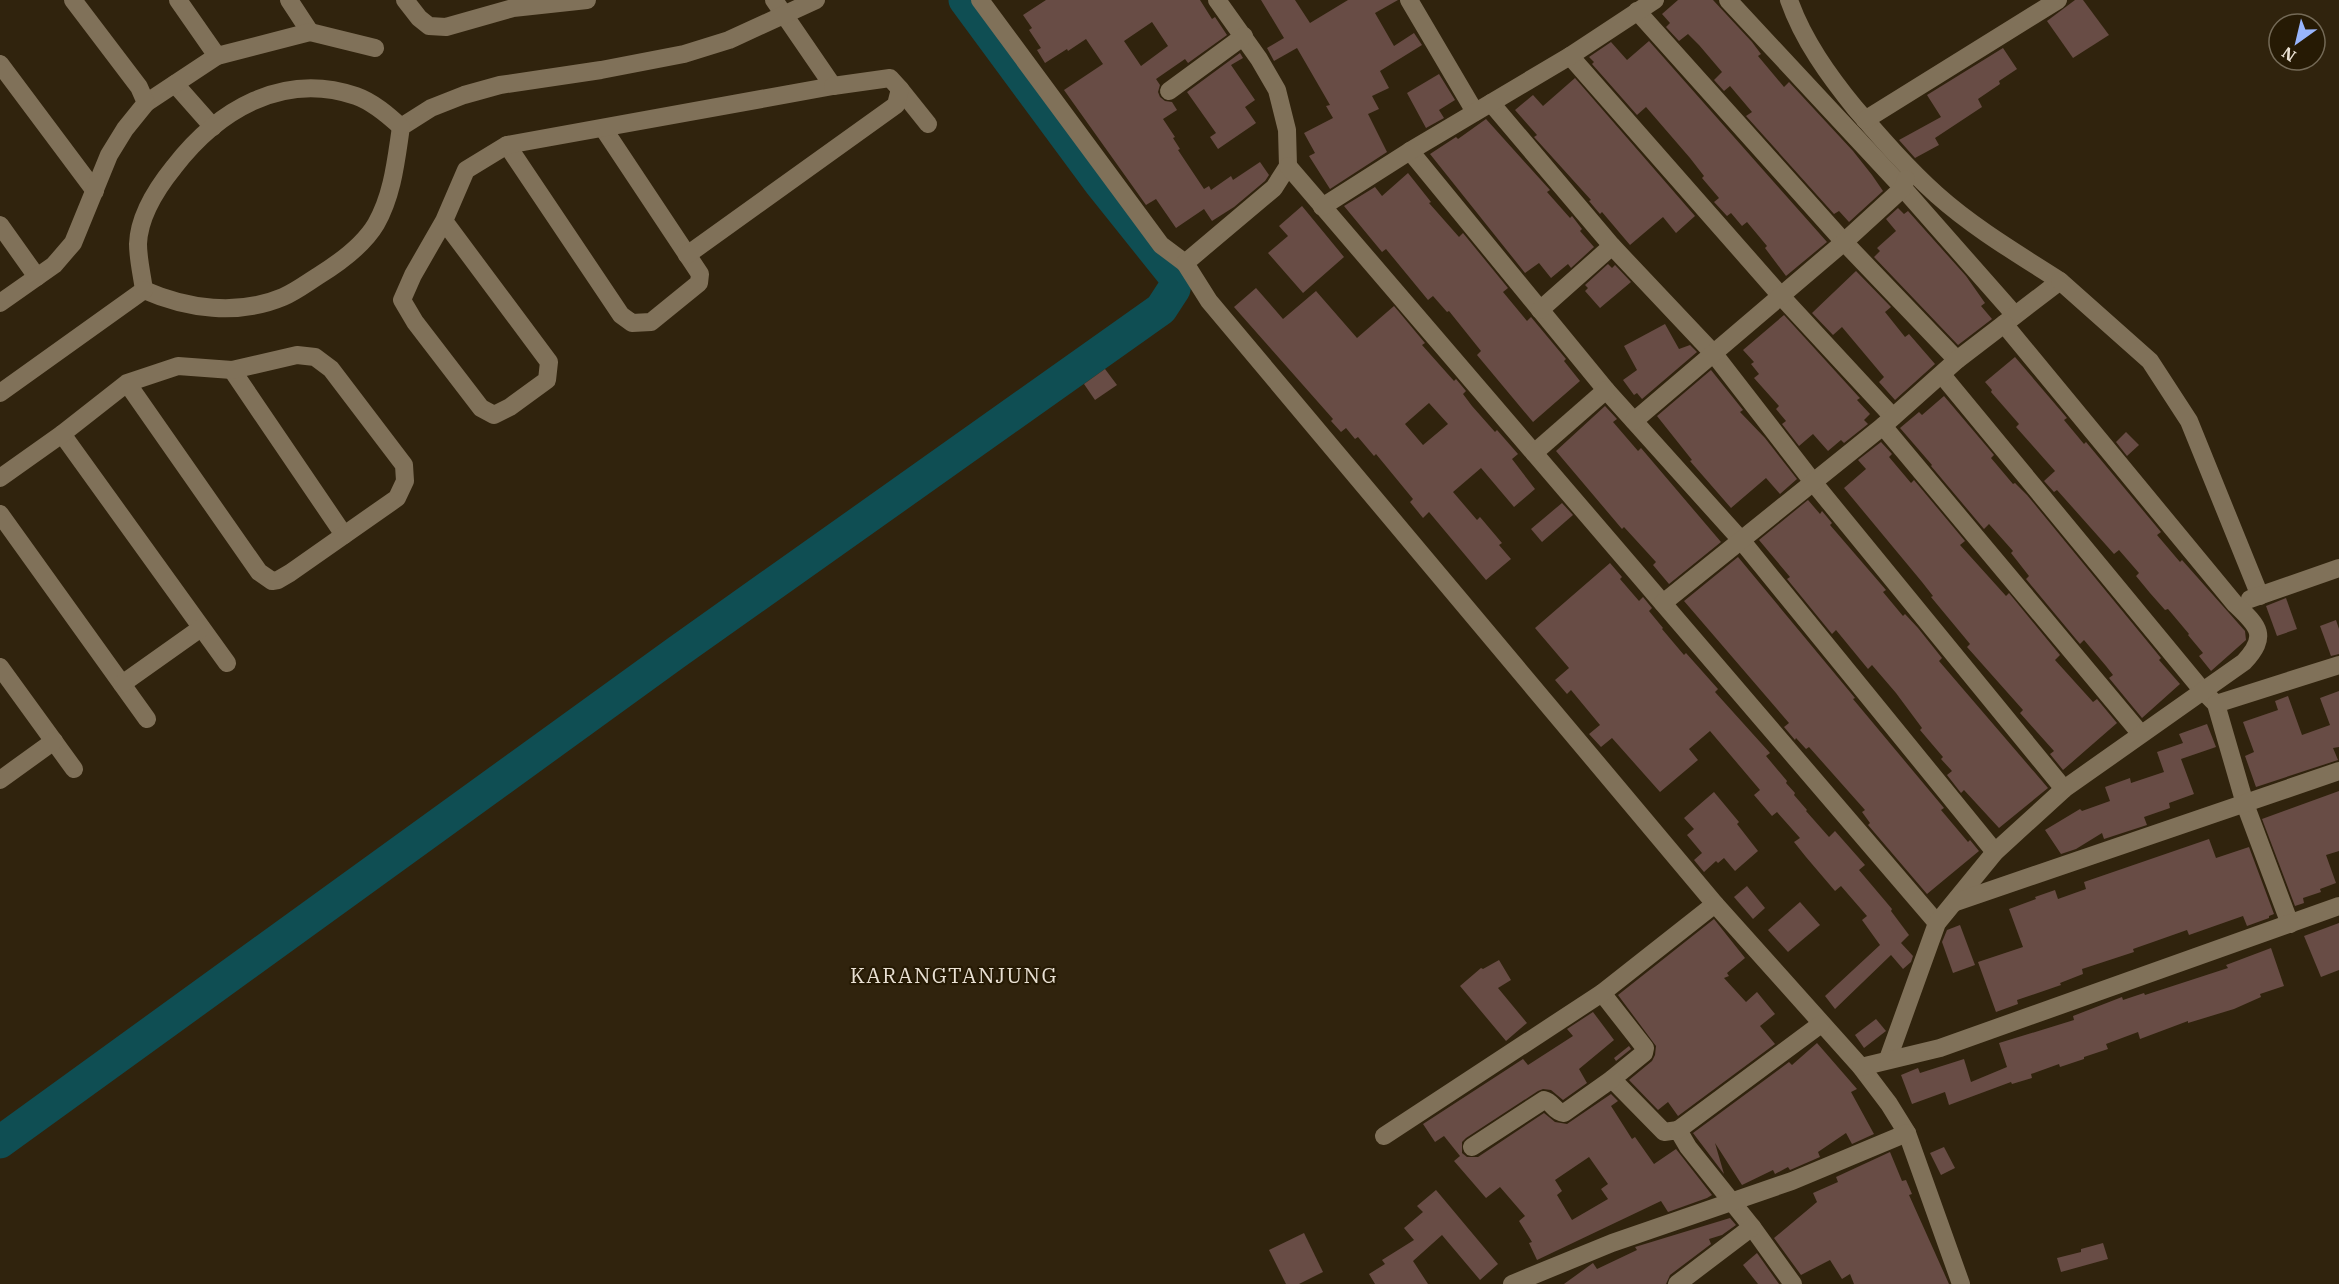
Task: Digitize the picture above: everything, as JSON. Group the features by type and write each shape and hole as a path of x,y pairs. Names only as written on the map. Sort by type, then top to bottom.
{"street":[{"path":"73,0 139,87 146,103"},
{"path":"178,0 217,56"},
{"path":"289,0 310,32"},
{"path":"405,0 419,18 429,26 446,27 511,4 587,0"},
{"path":"144,290 167,300 204,308 248,306 283,297 328,270 353,251 375,226 390,193 401,127 431,108 464,94 500,85 601,70 684,54 729,40 778,8 816,0"},
{"path":"980,0 1161,245 1185,263 1209,301 1715,904 1861,1067 1889,1104 1906,1133 1961,1284"},
{"path":"1185,263 1274,188 1288,166 1287,130 1277,90 1244,36 1217,0"},
{"path":"1409,0 1475,112"},
{"path":"1322,207 1410,151 1570,56 1655,0"},
{"path":"1728,0 1903,188 2235,604 2256,625 2259,637 2256,649 2244,662 2140,733 2064,789 1995,852 1937,923 1888,1059"},
{"path":"1789,0 1794,15 1829,76 1909,168 1955,209 2060,281 2150,361 2189,421 2260,596"},
{"path":"1865,120 2058,0"},
{"path":"778,8 833,86"},
{"path":"1637,11 1844,242 1958,360"},
{"path":"0,303 54,265 73,243 109,155 125,129 146,103 217,56 310,32 375,48"},
{"path":"1169,92 1244,36"},
{"path":"1570,56 1781,296 1888,422 2140,733"},
{"path":"0,64 94,191"},
{"path":"444,221 549,362 547,380 510,407 494,415 481,408 414,322 402,300 413,275 444,221 466,170 507,145 833,86 890,78 928,124"},
{"path":"175,84 213,127"},
{"path":"144,290 138,244 146,211 166,176 182,156 213,127 242,106 261,96 291,88 326,89 357,96 385,113 401,127"},
{"path":"687,255 896,105 900,89"},
{"path":"1491,103 1612,246 1714,354 1813,482 2064,789"},
{"path":"507,145 621,315 632,322 651,322 699,283 700,274 603,128"},
{"path":"1410,151 1606,390 1741,540 1995,852"},
{"path":"1288,166 1937,923"},
{"path":"1634,421 1844,242 1903,188 1909,168"},
{"path":"0,225 37,277"},
{"path":"1540,310 1612,246"},
{"path":"1663,603 1888,422 1958,360 2060,281"},
{"path":"0,393 144,290"},
{"path":"0,478 62,434 127,383 178,366 232,370 297,355 315,357 331,369 404,465 405,481 397,498 278,580 272,581 260,572 127,383"},
{"path":"232,370 344,535"},
{"path":"1942,375 2216,704 2245,804 2290,924"},
{"path":"1534,453 1606,390"},
{"path":"62,434 227,663"},
{"path":"0,514 147,719"},
{"path":"2235,604 2339,568"},
{"path":"122,684 201,628"},
{"path":"2216,704 2339,665"},
{"path":"0,667 74,769"},
{"path":"0,780 54,741"},
{"path":"1956,902 2339,771"},
{"path":"1384,1136 1602,993 1715,904"},
{"path":"1861,1067 1940,1048 2339,906"},
{"path":"1472,1147 1544,1101 1559,1113 1564,1113 1644,1053 1646,1048 1602,993"},
{"path":"1612,1079 1664,1132 1678,1131 1821,1024"},
{"path":"1678,1131 1793,1284"},
{"path":"1512,1284 1612,1243 1792,1181 1906,1133"},
{"path":"1677,1284 1752,1227"}],"building":[{"path":"1046,0 1200,0 1212,19 1215,17 1227,35 1188,63 1185,59 1156,79 1160,85 1158,92 1160,97 1172,102 1177,110 1163,119 1175,137 1173,138 1180,149 1178,150 1204,189 1209,186 1211,190 1231,176 1233,180 1260,162 1269,175 1265,181 1234,207 1212,221 1204,209 1176,228 1156,199 1146,205 1064,90 1103,64 1086,39 1045,63 1037,50 1041,48 1029,30 1032,28 1023,15","holes":["1152,22 1168,46 1141,66 1124,41"]},
{"path":"1261,0 1295,0 1310,23 1348,0 1398,0 1375,13 1394,46 1414,33 1422,45 1380,71 1389,88 1372,96 1379,109 1368,114 1387,152 1330,189 1309,156 1315,153 1304,133 1333,118 1326,106 1330,105 1297,48 1274,61 1267,48 1284,38"},
{"path":"1678,0 1713,0 1752,42 1761,54 1758,56 1784,87 1789,82 1853,151 1872,175 1883,191 1849,222 1839,211 1834,214 1746,116 1752,112 1730,86 1724,91 1714,80 1722,72 1699,45 1688,34 1679,41 1666,27 1670,23 1662,14"},
{"path":"2075,0 2083,0 2109,35 2073,58 2047,21"},
{"path":"1649,41 1827,242 1786,276 1765,248 1767,246 1747,222 1742,226 1731,213 1727,216 1714,202 1719,198 1702,178 1704,176 1646,107 1637,115 1592,64 1594,62 1589,57 1611,42 1627,60"},
{"path":"2003,48 2017,69 1978,99 1982,107 1935,138 1939,145 1915,158 1899,140 1941,117 1927,95"},
{"path":"1240,53 1243,58 1231,65 1255,100 1245,107 1256,123 1218,149 1210,137 1216,133 1187,92"},
{"path":"1439,74 1455,100 1439,110 1444,118 1426,128 1407,93"},
{"path":"1575,78 1695,216 1676,233 1663,217 1630,245 1602,212 1600,214 1589,201 1591,200 1534,137 1537,135 1515,110 1533,95 1543,106"},
{"path":"1486,119 1550,190 1547,192 1570,218 1572,216 1582,229 1580,231 1594,247 1571,268 1568,264 1551,278 1539,263 1525,273 1430,154 1456,137 1458,139"},
{"path":"1408,173 1431,202 1429,203 1459,237 1463,233 1508,288 1503,292 1527,321 1531,317 1566,359 1564,361 1580,381 1533,422 1477,355 1481,351 1449,311 1447,312 1433,296 1428,300 1386,249 1382,252 1344,206 1375,187 1382,196"},
{"path":"1302,206 1344,257 1303,293 1268,253 1288,236 1279,226"},
{"path":"1898,208 1904,214 1908,211 1966,276 1985,303 1981,306 1992,319 1958,345 1874,257 1880,251 1877,248 1896,231 1886,219"},
{"path":"1608,264 1612,268 1615,265 1631,282 1600,308 1585,291 1588,288 1585,285"},
{"path":"1856,271 1891,307 1885,312 1905,337 1909,334 1935,364 1895,400 1879,382 1884,377 1842,327 1833,335 1812,313"},
{"path":"1256,288 1283,319 1316,291 1357,338 1394,306 1425,343 1422,345 1466,391 1463,394 1472,406 1518,454 1512,459 1535,489 1514,507 1481,468 1453,492 1477,520 1480,517 1502,543 1499,545 1511,559 1486,580 1429,512 1423,518 1410,502 1413,499 1376,454 1374,456 1358,437 1355,439 1346,428 1341,432 1331,421 1333,419 1234,307","holes":["1429,403 1448,424 1423,445 1405,424"]},
{"path":"1784,315 1860,398 1857,400 1870,414 1864,420 1868,424 1844,443 1841,440 1828,451 1813,434 1799,446 1782,424 1786,421 1776,409 1779,406 1754,378 1759,374 1751,364 1754,362 1743,350"},
{"path":"1665,324 1679,349 1690,345 1697,352 1642,399 1637,393 1634,395 1623,380 1637,370 1624,346"},
{"path":"2015,357 2067,418 2064,420 2084,444 2086,442 2161,532 2157,535 2245,631 2246,640 2211,671 2199,656 2203,653 2189,634 2168,609 2165,610 2150,593 2136,576 2139,573 2119,550 2114,554 2057,490 2054,492 2044,481 2055,471 2016,427 2019,424 1985,382"},
{"path":"1105,369 1117,385 1095,400 1084,384"},
{"path":"1711,370 1743,410 1740,412 1765,438 1797,479 1780,494 1766,478 1731,508 1690,461 1692,460 1657,416"},
{"path":"1944,396 1994,455 1991,458 2013,484 2015,483 2027,495 2180,684 2142,718 2109,678 2113,675 2106,666 2084,640 2080,644 2026,579 2029,576 2011,553 2013,551 1989,524 1984,529 1900,428 1919,412 1922,415"},
{"path":"1605,406 1617,419 1613,422 1638,451 1641,448 1721,542 1669,584 1653,565 1656,562 1624,527 1622,529 1556,451"},
{"path":"2126,432 2139,445 2127,456 2116,442"},
{"path":"1881,442 1892,454 1889,457 1911,483 1914,480 1965,541 1960,545 2006,596 2009,593 2060,655 2055,660 2093,702 2097,699 2117,723 2063,770 2050,754 2054,751 2020,713 2023,710 1967,647 1970,644 1931,597 1933,596 1844,488 1866,469 1858,460"},
{"path":"1808,500 1820,514 1822,511 1832,523 1830,525 1886,590 1883,592 1903,616 1905,614 1918,628 1942,658 1939,661 2048,788 1999,828 1964,790 1961,793 1947,775 1952,771 1920,730 1922,728 1896,693 1872,665 1868,669 1836,630 1832,634 1787,579 1790,577 1759,540"},
{"path":"1562,503 1573,515 1542,542 1531,529"},
{"path":"1738,557 1944,808 1941,810 1968,842 1970,840 1979,851 1927,894 1868,825 1870,823 1862,812 1865,810 1809,747 1806,749 1796,738 1795,740 1784,727 1789,723 1684,601"},
{"path":"1610,563 1639,601 1643,597 1652,608 1649,611 1662,629 1718,689 1715,692 1770,753 1766,756 1787,781 1786,783 1806,811 1829,837 1835,831 1865,865 1859,870 1892,909 1891,911 1909,935 1901,943 1913,956 1911,962 1903,969 1891,955 1835,1009 1825,996 1880,945 1862,920 1867,916 1841,886 1835,891 1806,857 1794,842 1800,838 1777,812 1772,816 1754,795 1760,790 1710,731 1689,749 1698,760 1660,792 1612,738 1601,747 1589,734 1600,725 1571,690 1567,694 1555,680 1569,668 1535,628"},
{"path":"2286,598 2297,629 2277,636 2266,606"},
{"path":"2336,620 2339,629 2339,654 2331,656 2320,626"},
{"path":"2339,691 2339,747 2333,748 2338,760 2256,787 2245,756 2254,752 2243,722 2278,710 2275,701 2288,696 2302,735 2330,725 2320,698"},
{"path":"2207,724 2216,747 2181,759 2194,794 2169,803 2170,808 2144,817 2147,825 2104,839 2102,833 2076,849 2061,854 2045,830 2080,809 2082,811 2110,801 2105,787 2130,778 2131,783 2164,772 2157,752 2183,743 2179,734"},
{"path":"2339,791 2339,851 2326,855 2336,883 2320,889 2321,892 2303,898 2304,903 2295,906 2262,819"},
{"path":"1714,792 1739,822 1737,824 1758,851 1735,871 1724,858 1718,863 1716,861 1704,872 1694,860 1702,853 1687,835 1694,829 1684,818"},
{"path":"2209,839 2216,858 2249,847 2274,914 2247,926 2243,916 2189,935 2187,930 2133,949 2134,952 2082,969 2083,974 2060,983 2061,985 2017,1000 2018,1004 1996,1012 1978,962 2023,947 2009,909 2055,890 2058,899 2086,889 2084,882"},
{"path":"1747,886 1765,908 1753,919 1734,897"},
{"path":"1800,902 1820,925 1788,952 1768,930"},
{"path":"1714,919 1745,958 1727,973 1729,976 1724,978 1746,1002 1757,992 1775,1014 1760,1026 1775,1044 1678,1116 1668,1102 1658,1110 1629,1080 1652,1061 1656,1046 1618,995"},
{"path":"2339,923 2339,970 2321,977 2304,936"},
{"path":"1960,925 1975,965 1953,973 1942,942 1947,930"},
{"path":"2271,948 2284,986 2260,994 2261,997 2234,1009 2188,1023 2188,1021 2140,1039 2138,1032 2106,1044 2108,1049 2084,1057 2084,1059 2060,1067 2059,1064 2031,1074 2032,1078 2012,1084 2011,1082 1949,1105 1945,1092 1912,1104 1901,1075 1918,1068 1920,1073 1964,1059 1971,1082 2007,1067 1999,1043 2074,1020 2073,1016 2122,997 2123,1000 2144,993 2145,995 2228,968 2226,965"},
{"path":"1499,960 1511,980 1498,988 1527,1023 1506,1041 1460,986 1481,968"},
{"path":"1593,1012 1614,1040 1579,1069 1587,1083 1563,1100 1551,1090 1538,1091 1466,1138 1462,1142 1462,1153 1467,1157 1478,1157 1544,1113 1555,1122 1567,1124 1611,1094 1618,1101 1611,1106 1632,1139 1635,1137 1654,1164 1676,1149 1712,1195 1668,1212 1661,1201 1537,1260 1529,1243 1532,1242 1519,1221 1525,1216 1500,1187 1486,1198 1454,1161 1460,1156 1444,1136 1435,1142 1423,1124 1523,1059 1528,1065 1573,1036 1567,1029","holes":["1589,1157 1608,1184 1601,1189 1608,1199 1572,1220 1557,1195 1562,1191 1555,1180"]},
{"path":"1876,1019 1886,1031 1864,1048 1855,1035"},
{"path":"1817,1043 1857,1089 1851,1092 1874,1134 1852,1144 1846,1133 1818,1152 1820,1157 1790,1170 1788,1167 1775,1174 1773,1170 1742,1185 1715,1143 1724,1174 1693,1133 1789,1062 1792,1065"},
{"path":"1629,1046 1631,1049 1616,1061 1614,1058"},
{"path":"1944,1147 1955,1168 1941,1175 1930,1153"},
{"path":"1890,1152 1902,1181 1906,1180 1912,1194 1909,1195 1949,1284 1854,1284 1850,1274 1842,1279 1830,1260 1801,1275 1774,1238 1817,1202 1813,1193 1838,1182 1836,1177"},
{"path":"1436,1190 1498,1264 1480,1280 1442,1235 1413,1261 1428,1284 1375,1284 1369,1274 1385,1264 1382,1260 1414,1240 1404,1228 1423,1212 1417,1206"},
{"path":"1730,1218 1736,1225 1722,1235 1709,1239 1711,1244 1670,1275 1666,1284 1564,1284 1593,1263 1597,1269 1637,1250 1635,1247"},
{"path":"1304,1233 1323,1272 1299,1284 1286,1284 1269,1250"},
{"path":"2103,1243 2108,1259 2061,1272 2057,1258"},
{"path":"1757,1253 1779,1284 1758,1284 1743,1265"}],"waterway":[{"path":"0,1142 677,652 1161,309 1174,289 1176,278 1100,183 965,0"}],"district":[{"name":"KARANGTANJUNG","path":"954,976"}]}
